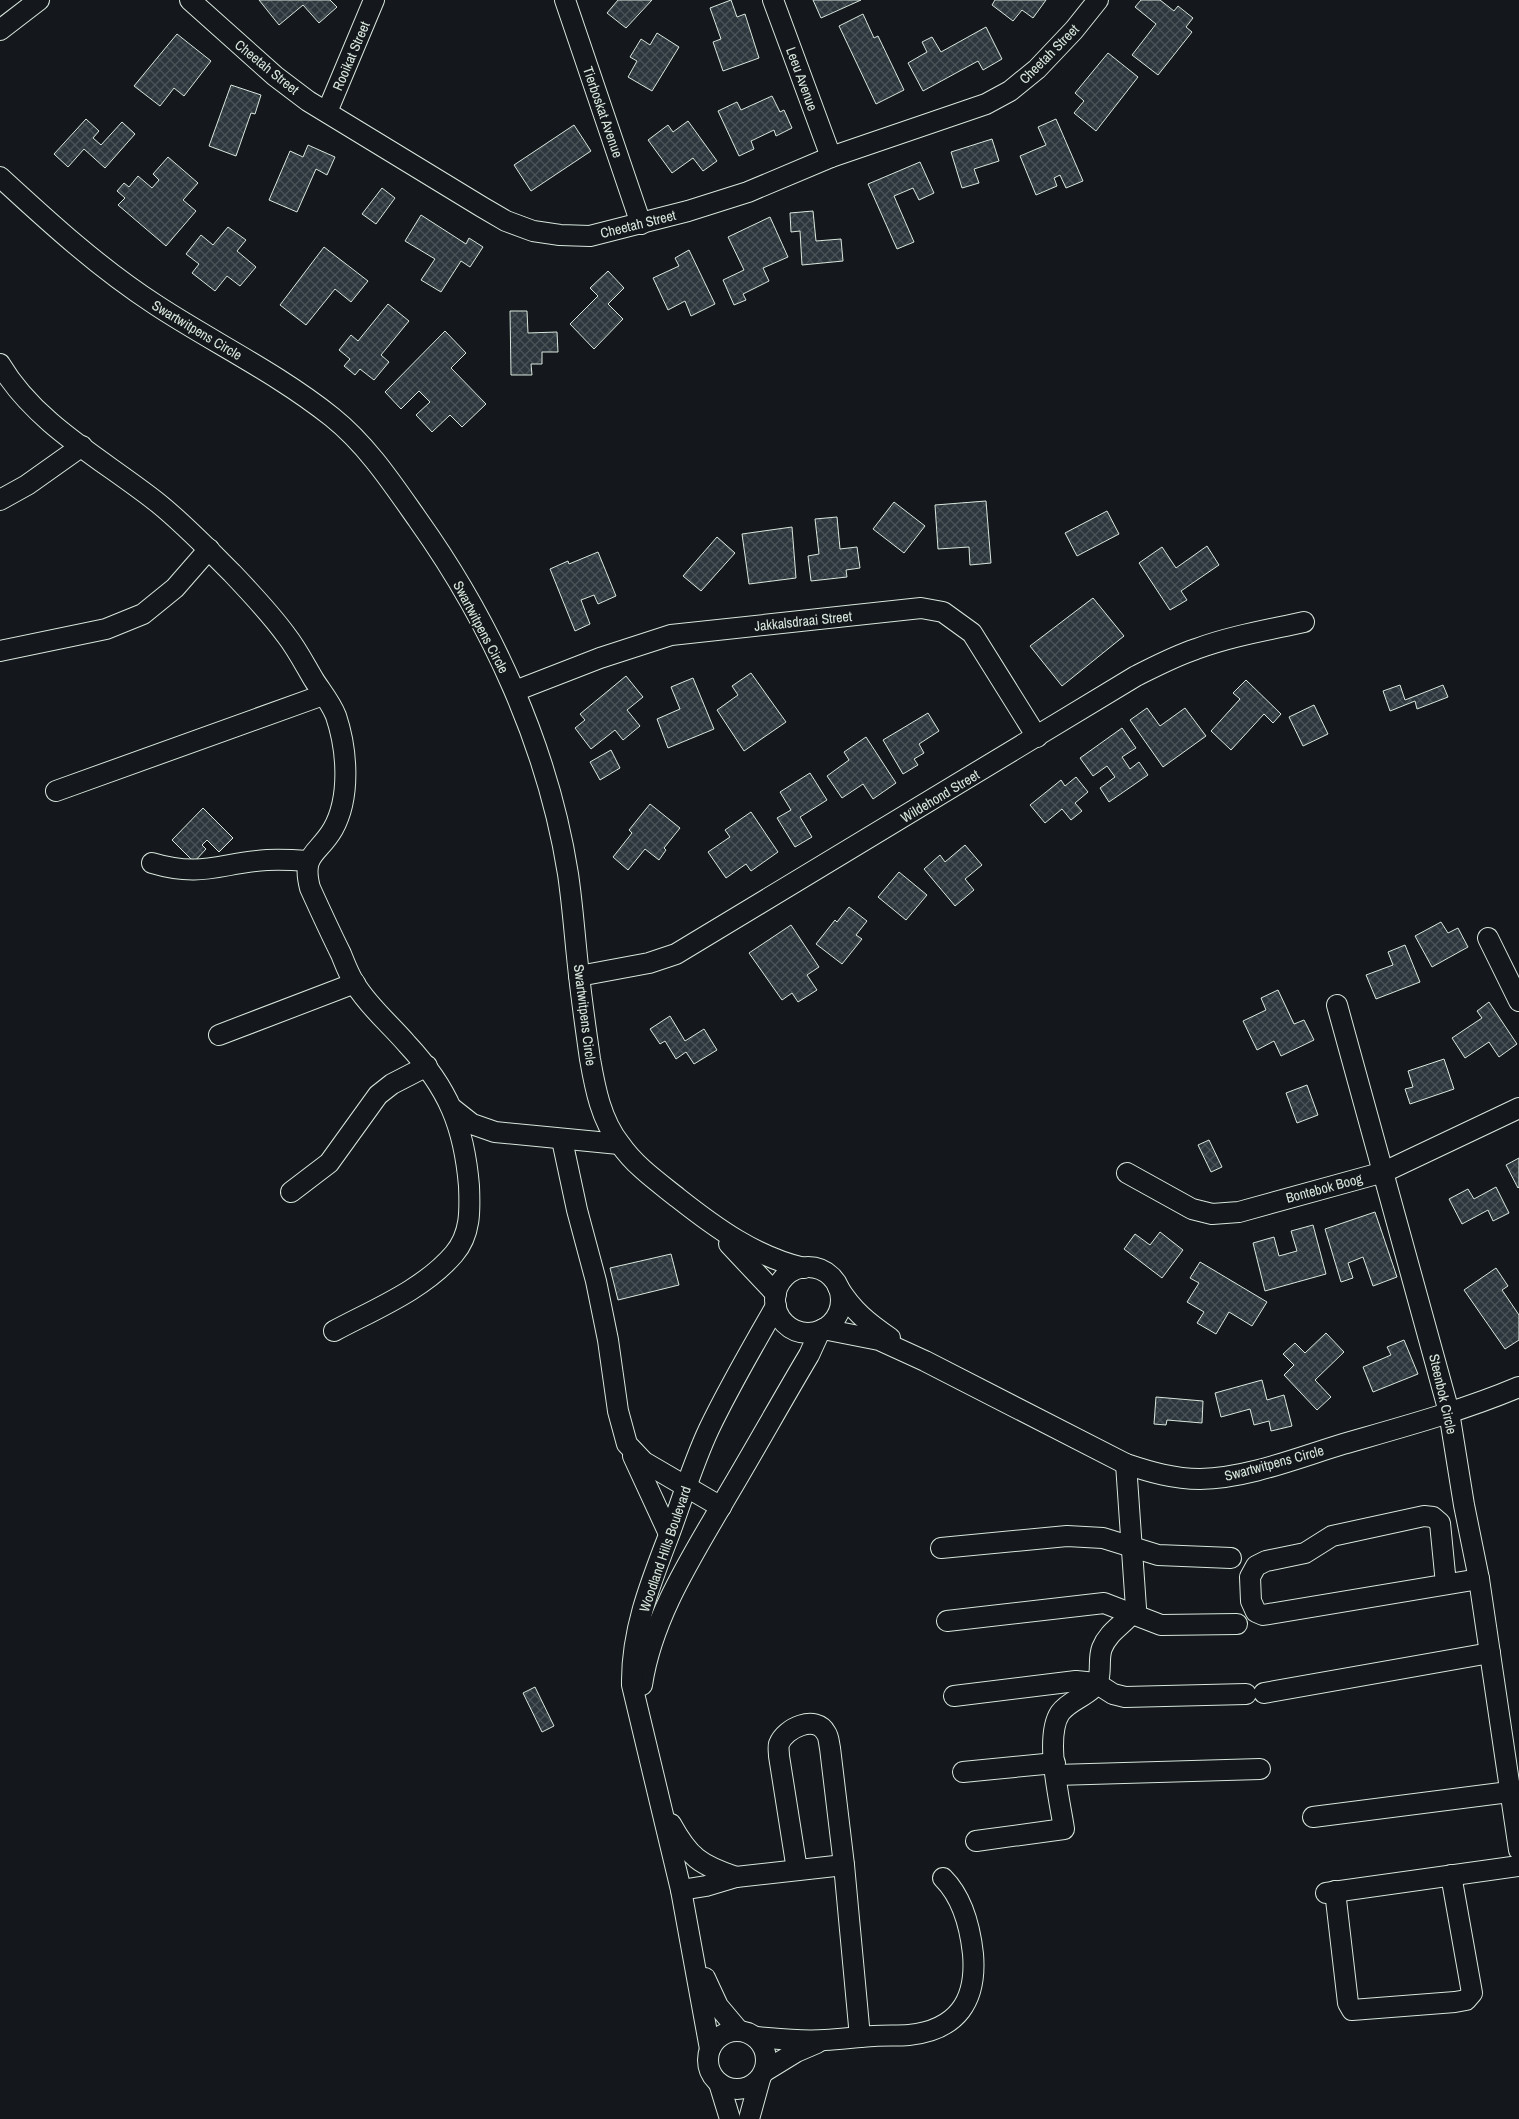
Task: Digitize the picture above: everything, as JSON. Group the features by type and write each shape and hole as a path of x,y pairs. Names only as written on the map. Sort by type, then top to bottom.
{"street":[{"path":"0,30 39,0"},
{"name":"Cheetah Street","path":"190,0 275,76 327,112 482,207 506,221 534,231 560,235 590,236 641,224 748,192 831,157 986,104 1010,91 1037,69 1074,30 1098,0"},
{"name":"Rooikat Street","path":"327,112 374,0"},
{"name":"Tierboskat Avenue","path":"565,0 641,224"},
{"name":"Leeu Avenue","path":"773,0 831,157"},
{"name":"Swartwitpens Circle","path":"0,177 59,232 117,278 182,322 292,388 334,419 355,439 394,485 445,560 486,631 515,691 546,782 562,843 594,1085 601,1108 619,1144 656,1181 717,1229 768,1257 804,1268"},
{"path":"2,370 40,412 110,469 158,503 209,549 259,601 286,635 336,714 342,739 346,786 341,810 332,830 309,860 306,874 310,888 355,983 371,1005 427,1066 442,1087 453,1110 463,1141 470,1210 466,1234 455,1253 438,1270 420,1284 334,1331"},
{"path":"0,500 82,446"},
{"path":"0,651 106,629 142,614 175,588 209,549"},
{"name":"Jakkalsdraai Street","path":"515,691 600,658 671,635 921,608 943,612 972,633 1037,737"},
{"name":"Wildehond Street","path":"579,976 648,962 676,954 1136,676 1170,659 1197,648 1240,636 1304,622"},
{"path":"56,791 323,695"},
{"path":"152,863 175,869 195,871 266,860 309,860"},
{"path":"1488,938 1519,1001"},
{"path":"220,1035 355,983"},
{"name":"Steenbok Circle","path":"1337,1005 1449,1412 1464,1505 1479,1579 1512,1785 1519,1850"},
{"path":"291,1192 329,1163 378,1094 392,1084 427,1066"},
{"name":"Bontebok Boog","path":"1127,1173 1192,1209 1212,1214 1239,1212 1384,1172 1519,1108"},
{"path":"453,1110 472,1124 495,1132 562,1140 619,1144"},
{"path":"562,1140 577,1210 596,1281 608,1340 618,1411 627,1444 662,1515 669,1534"},
{"name":"Swartwitpens Circle","path":"717,1229 723,1238 751,1266 776,1300"},
{"path":"804,1268 824,1271 838,1286 840,1306 837,1315 821,1330 803,1332 788,1326 782,1320 776,1300 779,1285 785,1276 794,1270 804,1268"},
{"name":"Swartwitpens Circle","path":"838,1286 850,1306 857,1313 925,1361"},
{"name":"Woodland Hills Boulevard","path":"710,2050 681,1890 632,1685 632,1665 636,1634 648,1592 708,1431 776,1300"},
{"name":"Swartwitpens Circle","path":"821,1330 879,1340 925,1361 1126,1464 1151,1473 1199,1479 1221,1477 1282,1463 1475,1405 1519,1387"},
{"name":"Woodland Hills Boulevard","path":"638,1709 645,1664 653,1640 686,1568 772,1421 821,1330"},
{"path":"627,1444 644,1462 721,1507"},
{"path":"976,1841 1064,1829 1055,1769 1052,1736 1054,1726 1068,1704 1094,1688 1099,1678 1101,1652 1106,1639 1136,1608 1126,1464"},
{"path":"1446,1584 1440,1523 1434,1517 1424,1516 1332,1536 1305,1553 1266,1561 1256,1566 1250,1577 1251,1601 1256,1612 1263,1615 1479,1579"},
{"path":"941,1548 1067,1536 1103,1538 1158,1555 1231,1558"},
{"path":"947,1621 1104,1603 1161,1625 1237,1624"},
{"path":"954,1696 1076,1681 1096,1684 1113,1694 1125,1696 1255,1693 1490,1653"},
{"path":"797,1870 779,1745 790,1729 810,1724 819,1725 826,1733 829,1741 844,1865 860,2037"},
{"path":"963,1772 1055,1769 1260,1769"},
{"path":"1313,1817 1512,1785"},
{"path":"660,1805 693,1856 714,1870 736,1877"},
{"path":"681,1890 706,1886 736,1877 844,1865"},
{"path":"1451,1875 1472,1993 1466,2000 1455,2002 1352,2010 1348,2003 1330,1892 1451,1875 1519,1866"},
{"path":"730,2119 719,2083 709,2068 708,2058 710,2050 722,2035 748,2034 823,2041 908,2035 940,2027 952,2020 962,2009 970,1995 974,1979 970,1930 959,1899 951,1886 943,1878"},
{"name":"Woodland Hills Boulevard","path":"694,1954 718,2006 748,2034"},
{"path":"748,2034 766,2052 767,2062 749,2119"},
{"path":"719,2083 727,2088 745,2089 796,2052 823,2041"}],"building":[{"path":"259,0 330,0 337,7 319,23 303,5 279,25"},
{"path":"618,0 652,0 626,28 607,13"},
{"path":"731,0 737,17 745,14 759,58 723,71 713,42 721,39 710,8"},
{"path":"813,0 861,0 821,18"},
{"path":"995,0 1046,0 1033,18 1022,10 1013,21 992,5"},
{"path":"1141,0 1160,0 1174,11 1178,6 1193,18 1186,27 1192,32 1158,75 1132,55 1156,24 1135,7"},
{"path":"863,14 874,38 878,36 904,90 876,104 839,26"},
{"path":"986,27 1002,59 983,70 978,61 923,91 908,63 927,52 922,42 932,37 941,52"},
{"path":"657,33 679,47 652,91 628,77 637,61 630,57 641,39 650,45"},
{"path":"177,34 211,61 184,96 174,88 160,106 134,86"},
{"path":"1108,53 1138,77 1096,131 1074,113 1084,101 1075,93"},
{"path":"231,85 261,95 255,114 251,113 236,156 209,146"},
{"path":"772,96 780,112 784,110 792,128 776,136 774,130 751,141 754,149 739,156 718,111 737,102 741,110"},
{"path":"86,119 99,131 93,138 101,145 122,122 135,134 105,168 84,149 68,167 54,154"},
{"path":"1056,119 1083,181 1066,188 1060,175 1054,178 1057,186 1036,195 1020,156 1046,145 1038,127"},
{"path":"688,121 717,161 703,171 693,158 672,173 648,140 668,125 673,132"},
{"path":"574,125 591,151 531,191 514,165"},
{"path":"992,139 999,161 974,169 979,183 962,188 951,152"},
{"path":"308,145 335,157 327,175 316,169 297,212 269,200 290,151 303,157"},
{"path":"168,157 198,183 183,200 196,211 166,246 118,205 125,198 117,191 124,183 129,187 138,176 152,188 159,180 153,174"},
{"path":"920,162 934,193 919,200 913,188 894,196 914,242 897,249 868,184"},
{"path":"382,188 395,198 376,224 362,214"},
{"path":"813,211 816,241 841,239 843,261 802,265 800,231 791,232 790,213"},
{"path":"421,215 466,244 469,238 483,247 470,267 461,261 441,292 421,280 435,259 405,241"},
{"path":"770,217 788,257 763,268 769,281 743,294 746,300 734,305 723,280 744,270 728,237"},
{"path":"228,227 246,240 237,251 256,267 240,286 227,276 215,291 192,273 199,264 186,254 201,235 213,245"},
{"path":"324,247 368,281 351,302 335,289 306,325 280,305"},
{"path":"689,250 715,304 691,316 685,301 668,310 653,278 679,266 675,258"},
{"path":"608,271 624,288 608,304 623,319 594,349 570,324 598,296 590,288"},
{"path":"388,304 409,321 381,355 389,362 374,380 360,369 355,375 344,366 350,359 339,350 351,335 358,341"},
{"path":"510,311 527,311 528,333 557,332 558,352 542,352 542,364 531,364 532,375 511,375"},
{"path":"445,331 466,353 451,368 486,404 462,427 450,415 432,432 416,415 430,402 419,391 401,409 385,392"},
{"path":"986,501 991,563 970,565 969,547 938,549 935,505"},
{"path":"894,502 925,526 904,553 873,529"},
{"path":"1107,511 1119,534 1077,556 1065,533"},
{"path":"837,517 840,549 857,547 860,568 846,570 847,577 811,581 808,556 819,554 815,519"},
{"path":"792,527 796,578 749,584 742,534"},
{"path":"717,537 735,553 701,591 683,576"},
{"path":"1207,546 1219,565 1181,591 1187,600 1170,610 1139,563 1162,547 1176,568"},
{"path":"598,552 616,596 598,604 594,595 581,600 590,624 575,631 550,569 568,561 569,564"},
{"path":"1093,598 1124,636 1062,686 1030,646"},
{"path":"751,673 786,722 744,751 717,710 738,695 732,686"},
{"path":"626,676 643,697 627,710 640,726 623,740 615,730 591,749 575,728 585,720 580,714"},
{"path":"693,678 714,729 668,748 657,719 680,709 671,687"},
{"path":"1246,680 1281,714 1273,723 1264,714 1231,750 1211,731 1240,699 1233,693"},
{"path":"1400,685 1405,700 1443,685 1448,697 1417,709 1415,701 1390,711 1383,691"},
{"path":"1314,705 1328,734 1303,746 1289,717"},
{"path":"1147,708 1160,726 1185,708 1206,736 1163,767 1130,720"},
{"path":"928,713 939,731 919,744 924,753 914,759 918,765 903,774 883,740"},
{"path":"1122,728 1136,748 1122,757 1130,769 1139,762 1148,775 1109,802 1100,788 1115,777 1107,766 1093,776 1080,758"},
{"path":"866,737 896,783 873,799 863,784 842,798 827,776 849,760 844,752"},
{"path":"611,750 620,768 600,780 590,762"},
{"path":"810,773 827,800 800,817 812,837 795,847 777,818 791,810 780,792"},
{"path":"1076,777 1088,792 1075,803 1082,811 1071,820 1062,809 1045,823 1030,805 1061,780 1065,786"},
{"path":"650,804 680,828 664,848 666,850 659,860 645,849 628,870 613,857 632,833 629,830"},
{"path":"203,808 233,838 219,852 207,840 202,845 206,849 194,862 172,840"},
{"path":"751,812 778,852 751,871 746,864 726,878 708,852 730,837 725,830"},
{"path":"965,845 982,865 965,879 974,890 955,906 924,869 940,855 945,862"},
{"path":"899,872 927,895 906,920 878,897"},
{"path":"849,907 867,921 856,935 862,939 842,964 816,944 835,920 837,922"},
{"path":"1441,922 1448,933 1458,928 1468,947 1432,967 1415,936"},
{"path":"791,925 819,967 807,975 817,990 798,1002 792,993 782,1000 749,953"},
{"path":"1405,945 1420,982 1376,999 1366,975 1393,965 1388,952"},
{"path":"1278,990 1294,1024 1304,1020 1314,1040 1281,1056 1274,1041 1257,1050 1243,1021 1266,1010 1261,998"},
{"path":"1489,1002 1517,1044 1499,1057 1489,1042 1465,1058 1452,1038 1482,1018 1477,1011"},
{"path":"670,1016 685,1041 704,1029 717,1050 694,1064 686,1052 676,1059 665,1041 660,1044 650,1029"},
{"path":"1444,1059 1454,1089 1410,1104 1405,1089 1413,1087 1408,1071"},
{"path":"1307,1085 1318,1115 1297,1123 1286,1093"},
{"path":"1209,1140 1222,1167 1211,1172 1198,1145"},
{"path":"1519,1158 1519,1187 1518,1188 1506,1165"},
{"path":"1496,1187 1509,1213 1493,1221 1488,1210 1462,1224 1449,1199 1468,1189 1474,1199"},
{"path":"1375,1212 1397,1277 1373,1286 1363,1257 1348,1263 1353,1278 1341,1282 1325,1229"},
{"path":"1313,1225 1326,1274 1265,1291 1253,1243 1274,1237 1279,1256 1297,1251 1291,1231"},
{"path":"1160,1232 1183,1250 1162,1278 1124,1249 1135,1234 1150,1245"},
{"path":"671,1254 679,1285 618,1300 610,1268"},
{"path":"1200,1262 1267,1302 1252,1326 1229,1312 1216,1334 1197,1323 1204,1312 1187,1302 1199,1283 1190,1278"},
{"path":"1496,1268 1508,1286 1502,1290 1519,1315 1519,1340 1505,1349 1464,1290"},
{"path":"1326,1333 1344,1352 1315,1380 1331,1397 1317,1410 1284,1375 1294,1365 1283,1354 1295,1343 1305,1353"},
{"path":"1404,1340 1418,1374 1373,1392 1363,1367 1391,1355 1387,1347"},
{"path":"1262,1380 1267,1400 1284,1395 1292,1426 1271,1431 1269,1421 1254,1425 1250,1409 1221,1417 1215,1393"},
{"path":"1156,1397 1203,1401 1202,1423 1167,1420 1166,1425 1154,1424"},
{"path":"535,1687 554,1726 542,1732 523,1693"}]}
